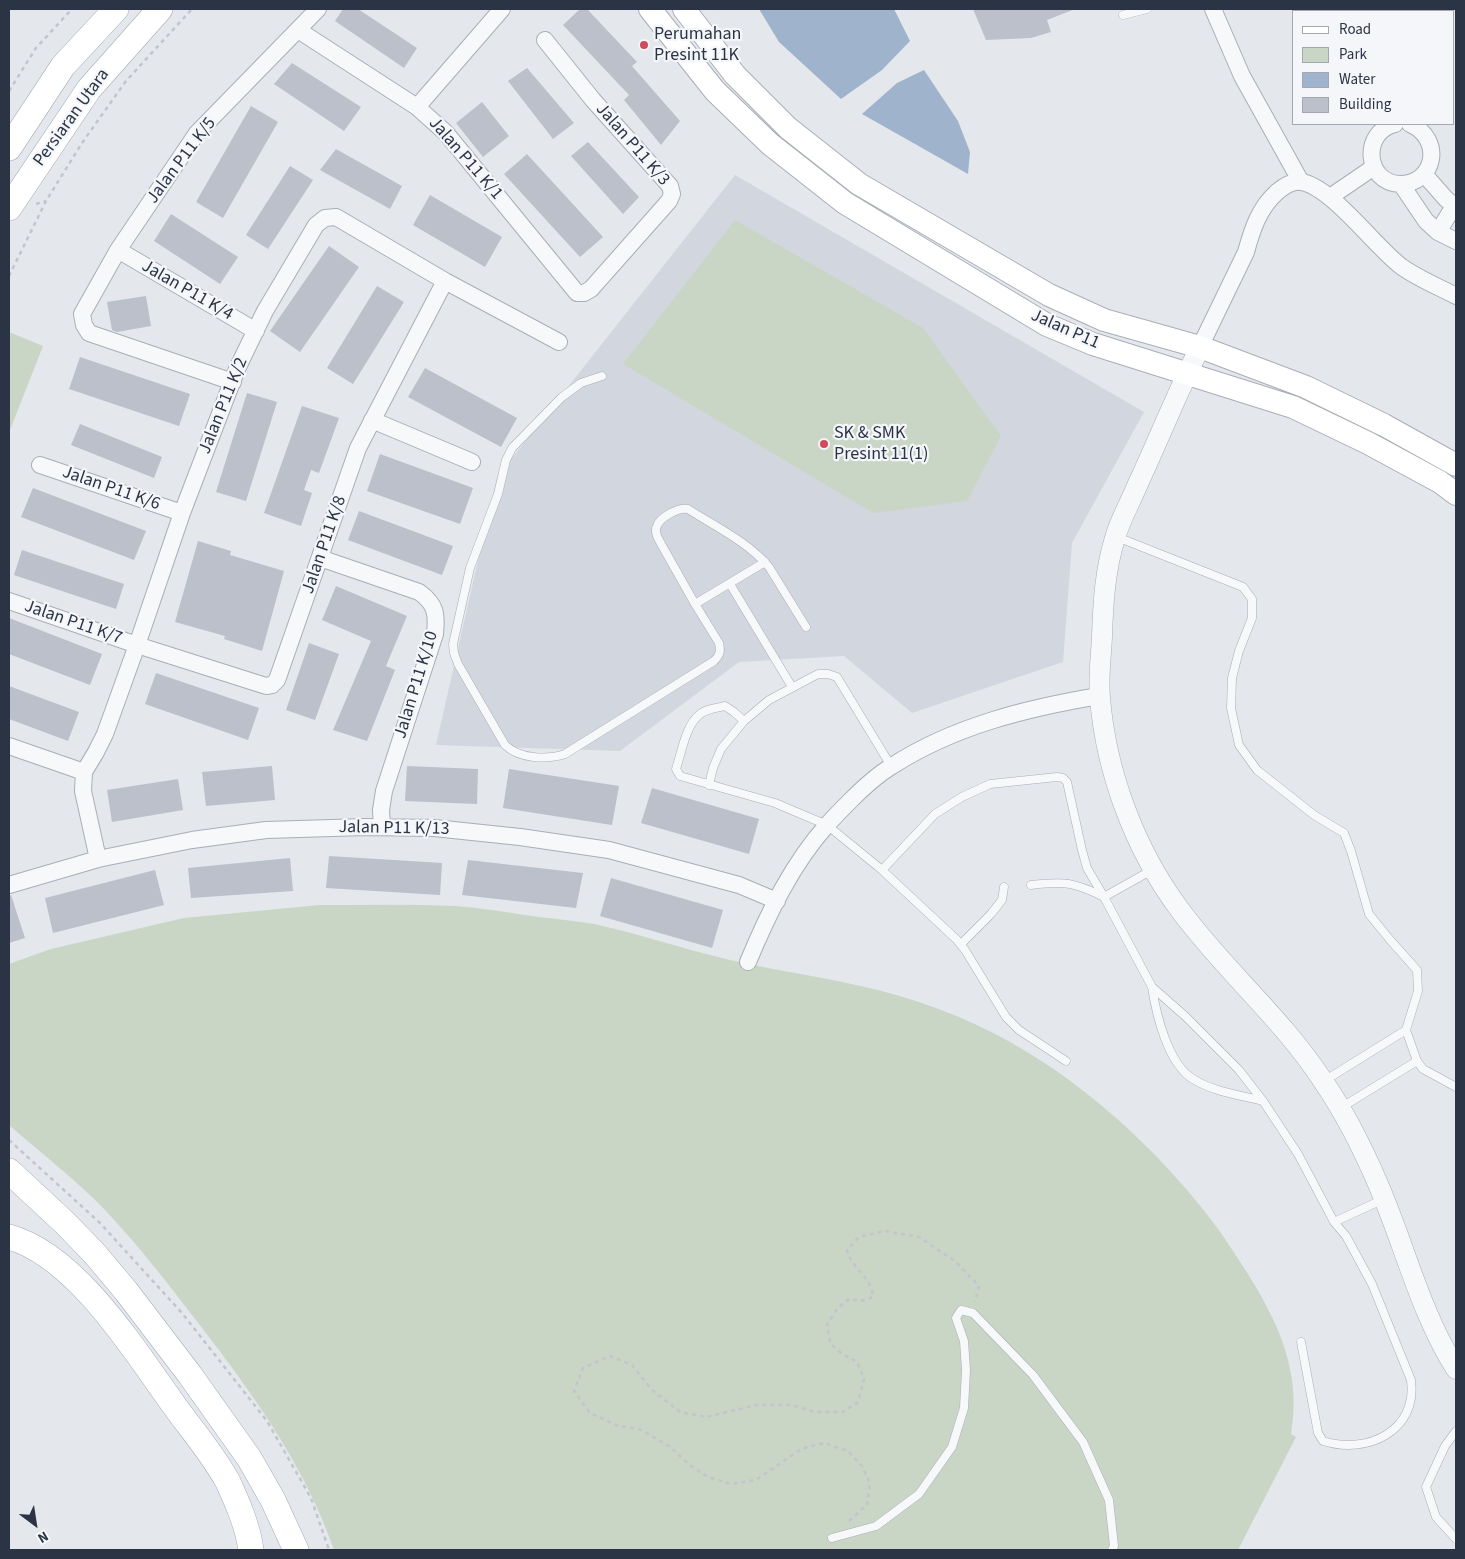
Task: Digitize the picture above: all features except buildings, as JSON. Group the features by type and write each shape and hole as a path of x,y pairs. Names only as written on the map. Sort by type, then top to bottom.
{"main road":[{"name":"Persiaran Utara","path":"9,148 63,66 116,9"},
{"name":"Persiaran Utara","path":"9,208 89,89 160,9"},
{"name":"Jalan P11","path":"650,9 715,91 770,144 845,203 1046,325 1093,344 1293,407 1368,443 1440,482 1456,494"},
{"name":"Jalan P11","path":"684,9 735,75 788,128 868,189 1049,295 1104,320 1200,348 1306,387 1384,425 1456,465"},
{"path":"9,1171 95,1254 126,1291 190,1375 249,1458 296,1550"},
{"path":"9,1237 40,1252 63,1269 116,1325 210,1455 227,1482 241,1511 251,1550"}],"street":[{"name":"Jalan P11 K/5","path":"233,382 90,333 84,325 82,314 118,250 198,133 318,9"},
{"path":"417,106 502,9"},
{"path":"1213,9 1242,76 1301,182"},
{"name":"Jalan P11 K/1","path":"298,30 417,106 446,133 577,293 584,293"},
{"name":"Jalan P11 K/3","path":"545,40 593,100 670,186 672,194 669,201 591,289 584,293"},
{"path":"1383,126 1374,139 1371,148 1371,158 1374,167 1385,179 1401,184 1410,183 1424,174 1430,165 1431,144 1426,135 1419,128 1412,125"},
{"path":"1330,197 1374,167"},
{"path":"1424,174 1455,206 1438,232"},
{"path":"1456,296 1402,267 1322,191 1301,182 1291,183 1280,189 1271,198 1263,208 1246,252 1187,374 1115,537 1104,595 1099,696 1104,736 1122,800 1140,845 1179,908 1206,944 1243,982 1291,1037 1324,1081 1353,1132 1384,1199 1425,1310 1456,1369"},
{"path":"1401,184 1426,221 1438,232 1456,241"},
{"name":"Jalan P11 K/2","path":"84,772 105,734 138,645 182,514 233,382 265,311 316,225 325,218 336,216 445,281 559,342"},
{"name":"Jalan P11 K/4","path":"118,250 256,331"},
{"name":"Jalan P11 K/8","path":"138,645 266,686 272,685 277,680 358,448 445,281"},
{"path":"372,420 472,462"},
{"name":"Jalan P11 K/6","path":"40,465 182,514"},
{"name":"Jalan P11 K/10","path":"320,558 419,592 427,598 434,608 437,620 435,634 384,791 381,810 382,827"},
{"name":"Jalan P11 K/7","path":"9,601 138,645"},
{"path":"748,962 776,901 805,853 827,825 861,791 891,766 929,745 977,725 1046,705 1099,696"},
{"path":"9,746 84,772 83,792 98,858"},
{"name":"Jalan P11 K/13","path":"9,885 98,858 192,840 266,830 382,827 434,828 520,836 609,850 738,885 776,901"}],"lane":[{"path":"1123,15 1147,9"},
{"path":"602,376 581,383 562,397 512,448 506,460 498,494 470,568 453,644 454,653 458,664 505,745 518,754 547,757 566,754 714,661 720,655 719,643 656,533 658,523 675,510 688,509 750,549 765,562 806,627"},
{"path":"1115,537 1243,587 1252,599 1252,618 1239,651 1232,678 1231,708 1239,745 1257,770 1314,815 1344,833 1369,914 1418,970 1418,991 1406,1030 1417,1061 1422,1069 1456,1087"},
{"path":"696,604 765,562"},
{"path":"730,584 792,687"},
{"path":"709,786 712,768 721,749 744,721 769,700 818,674 828,674 837,677 891,766"},
{"path":"744,721 725,706 711,709 698,715 687,732 676,769 680,776 709,786 774,803 827,825 882,870 961,944 1006,1017 1018,1030 1066,1061"},
{"path":"882,870 935,814 962,796 990,784 1063,778 1067,782 1082,850 1088,868 1152,986 1156,1010 1171,1053 1191,1078 1209,1088 1263,1101"},
{"path":"1104,897 1154,869"},
{"path":"1031,885 1056,882 1080,885 1104,897"},
{"path":"961,944 1002,900 1004,887"},
{"path":"1152,986 1239,1070 1263,1101 1298,1154 1334,1222 1346,1236 1372,1284 1407,1369 1413,1394 1409,1408 1393,1431 1382,1438 1354,1445 1331,1444 1323,1441 1318,1433 1301,1342"},
{"path":"1324,1081 1406,1030"},
{"path":"1340,1109 1417,1061"},
{"path":"1334,1222 1384,1199"},
{"path":"832,1538 876,1526 919,1494 952,1447 964,1408 966,1370 964,1341 956,1318 961,1310 972,1314 1033,1375 1083,1442 1109,1500 1114,1546 1112,1550"},
{"path":"1456,1431 1445,1446 1426,1487 1436,1517 1456,1539"}],"path":[{"path":"9,91 36,48 72,9"},
{"path":"9,276 46,201 82,143 126,81 192,9"},
{"path":"9,1140 100,1223 182,1313 267,1421 312,1498 329,1550"},
{"path":"832,1538 867,1505 870,1483 862,1466 848,1451 824,1443 800,1449 756,1480 731,1484 708,1477 691,1466 669,1446 641,1430 616,1425 590,1413 574,1391 583,1368 610,1356 632,1365 651,1389 680,1412 706,1417 757,1405 790,1405 815,1412 843,1412 858,1402 864,1379 856,1362 841,1353 830,1343 827,1325 837,1309 849,1299 861,1301 873,1297 873,1290 864,1275 850,1260 847,1250 860,1237 885,1231 920,1238 955,1261 979,1286 972,1314"}],"shaded area":[{"name":"SK & SMK Presint 11(1)","path":"735,175 1144,412 1072,543 1063,662 912,713 844,656 739,662 620,751 436,745 497,477"}],"green space":[{"path":"735,220 923,328 1001,436 967,501 873,513 623,364"},
{"path":"9,332 43,346 10,430 9,429"},
{"path":"320,905 455,906 594,924 730,960 882,991 940,1009 975,1024 1009,1041 1072,1082 1102,1105 1130,1131 1158,1158 1196,1201 1245,1269 1280,1335 1288,1359 1292,1383 1294,1408 1291,1434 1296,1437 1238,1550 334,1550 322,1519 293,1460 258,1404 199,1324 142,1252 105,1210 70,1177 9,1125 9,964 51,949 184,918"}],"water":[{"path":"759,9 894,9 910,41 882,70 841,99 779,42"},
{"path":"924,70 958,121 970,152 968,174 862,114 897,83"}],"place":[{"name":"Perumahan Presint 11K","path":"644,45"},
{"name":"SK & SMK Presint 11(1)","path":"824,444"}]}
